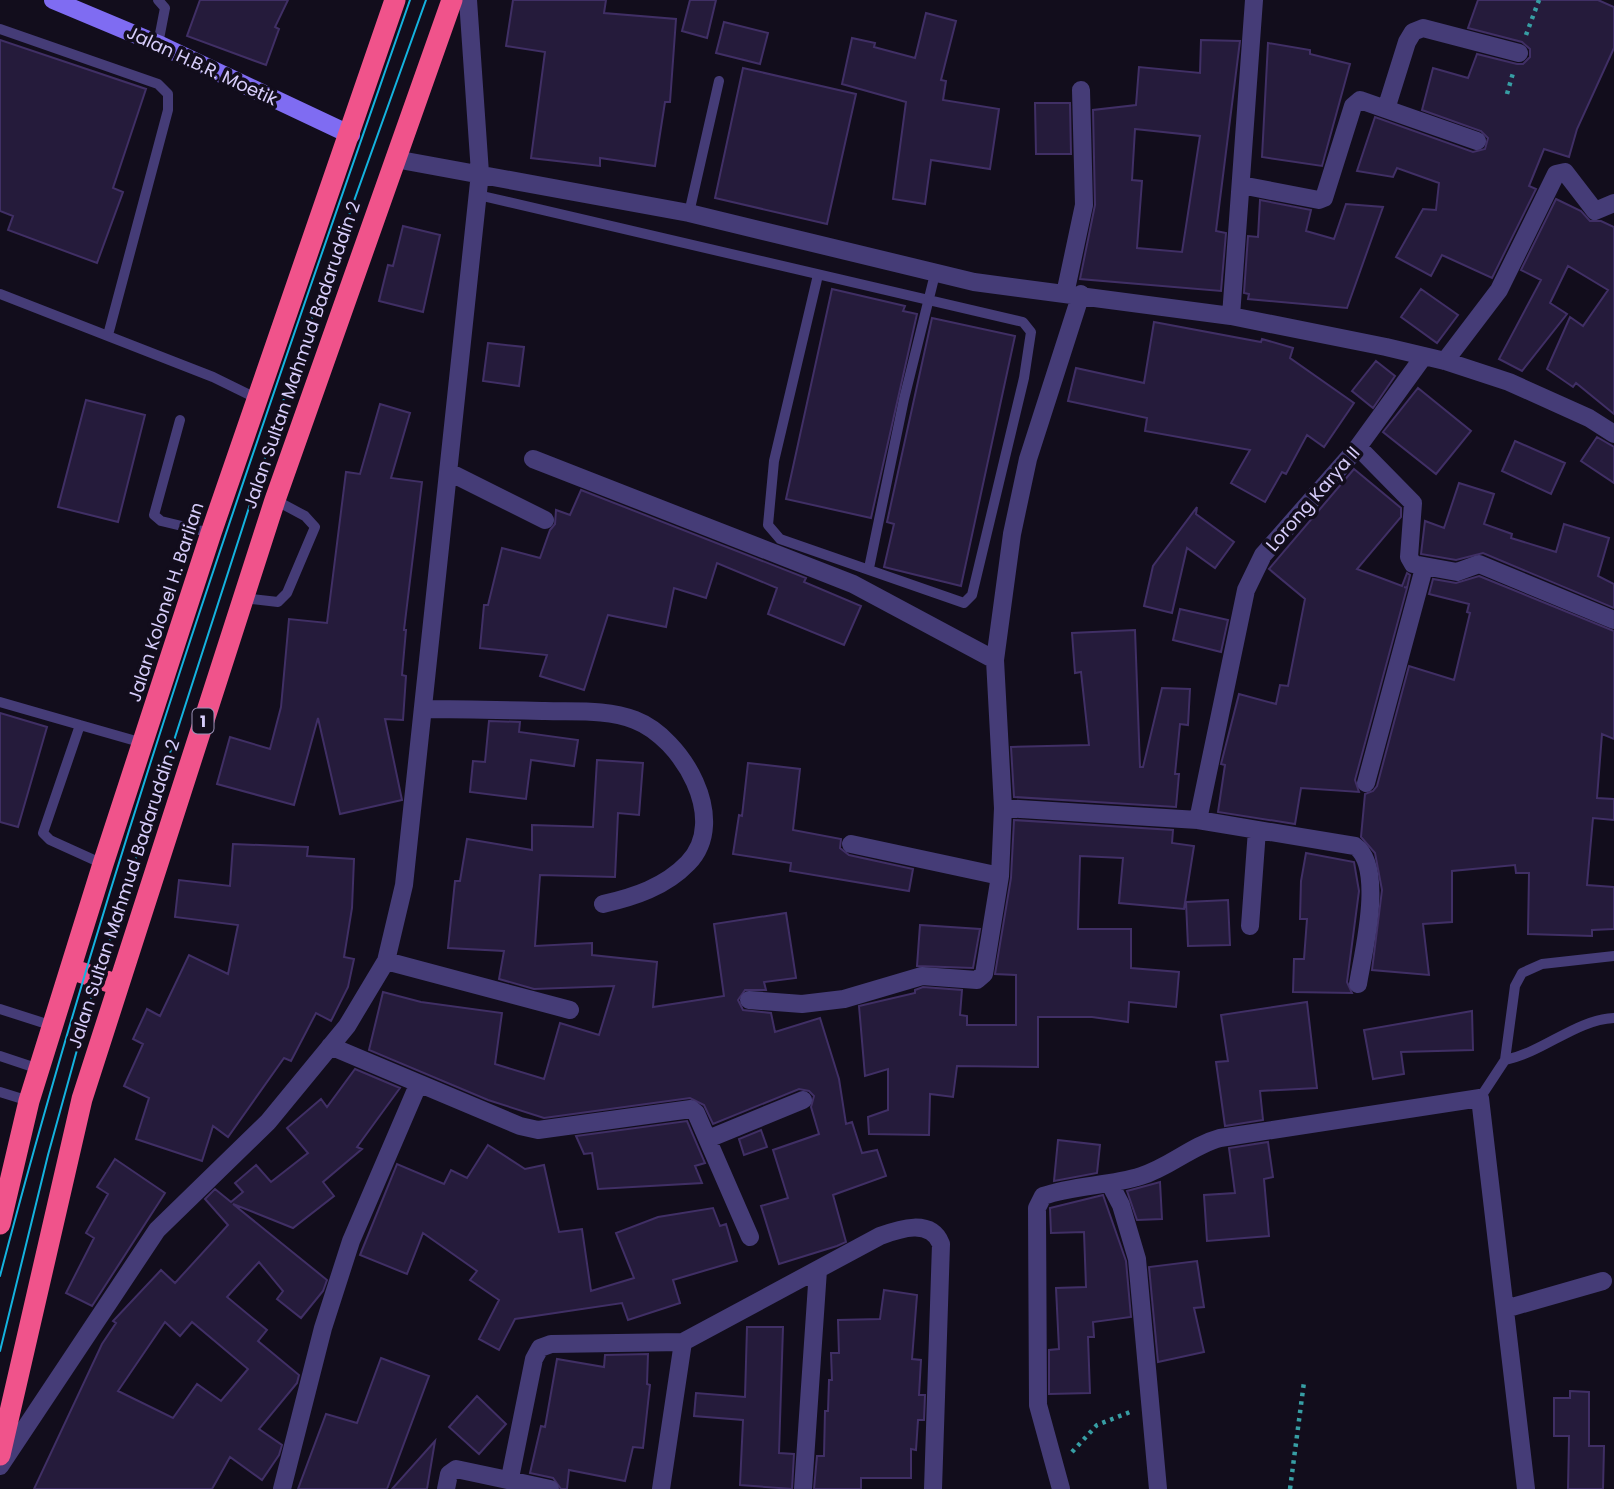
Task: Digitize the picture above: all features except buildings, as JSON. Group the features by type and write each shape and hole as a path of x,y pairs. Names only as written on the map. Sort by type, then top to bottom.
{"highway":[{"name":"Jalan Kolonel H. Barlian","path":"0,1224 29,1101 103,864 211,533 351,135 395,0"},
{"name":"Jalan Sultan Mahmud Badaruddin 2","path":"0,1455 82,1099 275,500 452,0"},
{"path":"71,969 118,985"}],"street":[{"name":"Jalan H.B.R. Moetik","path":"55,0 158,44 351,135"},
{"path":"0,1466 158,1230 268,1122 367,996 386,961 404,886 480,173 468,0"},
{"path":"1231,316 1254,0"},
{"path":"1386,108 1407,42 1413,32 1423,28 1519,53"},
{"path":"749,1000 802,1004 844,999 922,976 981,978 1000,876 1003,808 995,660 1022,484 1073,294 1084,205 1081,90"},
{"path":"1241,185 1322,200 1327,193 1353,106 1360,100 1476,141"},
{"path":"395,159 689,212 936,274 1231,316 1424,356 1509,382 1589,418 1614,434"},
{"path":"1445,361 1499,290 1556,174 1561,170 1568,175 1595,211 1614,203"},
{"name":"Lorong Karya II","path":"1198,820 1251,577 1263,555 1358,447 1424,356"},
{"path":"1358,447 1413,503 1409,557 1413,564 1457,572 1479,564 1614,620"},
{"path":"533,459 853,584 995,660"},
{"path":"449,472 545,520"},
{"path":"1366,783 1424,568"},
{"path":"423,709 620,715 657,733 674,748 687,764 698,789 703,821 699,847 689,863 654,888 635,897 603,904"},
{"path":"1003,808 1198,820 1355,846 1362,852 1372,908 1358,984"},
{"path":"1250,926 1257,830"},
{"path":"851,844 1000,876"},
{"path":"386,961 570,1010"},
{"path":"330,1046 418,1085 520,1126 538,1130 688,1108 696,1113 750,1237"},
{"path":"282,1489 323,1328 351,1241 418,1085"},
{"path":"1061,1489 1058,1468 1038,1405 1037,1208 1041,1199 1048,1195 1110,1184 1155,1171 1195,1146 1220,1138 1480,1098 1526,1489"},
{"path":"708,1139 803,1100"},
{"path":"1110,1184 1121,1205 1136,1259 1158,1489"},
{"path":"510,1478 534,1359 540,1348 551,1344 683,1342 880,1236 903,1228 929,1230 939,1238 942,1268 933,1489"},
{"path":"803,1489 818,1269"},
{"path":"1504,1309 1603,1281"},
{"path":"661,1489 683,1342"},
{"path":"446,1489 449,1474 456,1469 510,1478 550,1489"}],"lane":[{"path":"158,0 165,8 158,44"},
{"path":"0,29 158,84 168,94 169,110 108,335"},
{"path":"689,212 719,81"},
{"path":"478,194 1028,325 1031,332 1024,378 972,595 962,604 869,568 780,538 771,531 767,520 774,461 818,275"},
{"path":"869,568 927,301 936,274"},
{"path":"0,294 213,377 258,399"},
{"path":"180,419 154,515 161,521 211,533"},
{"path":"243,598 278,602 287,593 315,527 305,516 275,500"},
{"path":"0,702 143,743"},
{"path":"80,725 43,833 50,840 103,864"},
{"path":"1480,1098 1505,1060 1516,986 1522,973 1542,964 1614,957"},
{"path":"0,1009 53,1026"},
{"path":"1505,1060 1535,1052 1595,1019 1614,1018"},
{"path":"0,1056 39,1069"},
{"path":"0,1092 29,1101"}],"path":[{"path":"1290,1489 1304,1382"},
{"path":"1058,1468 1097,1425 1126,1412 1149,1411"}],"tram line":[{"path":"0,1276 91,954 192,634 410,0"},
{"path":"0,1351 48,1155 93,992 292,374 426,0"}]}
